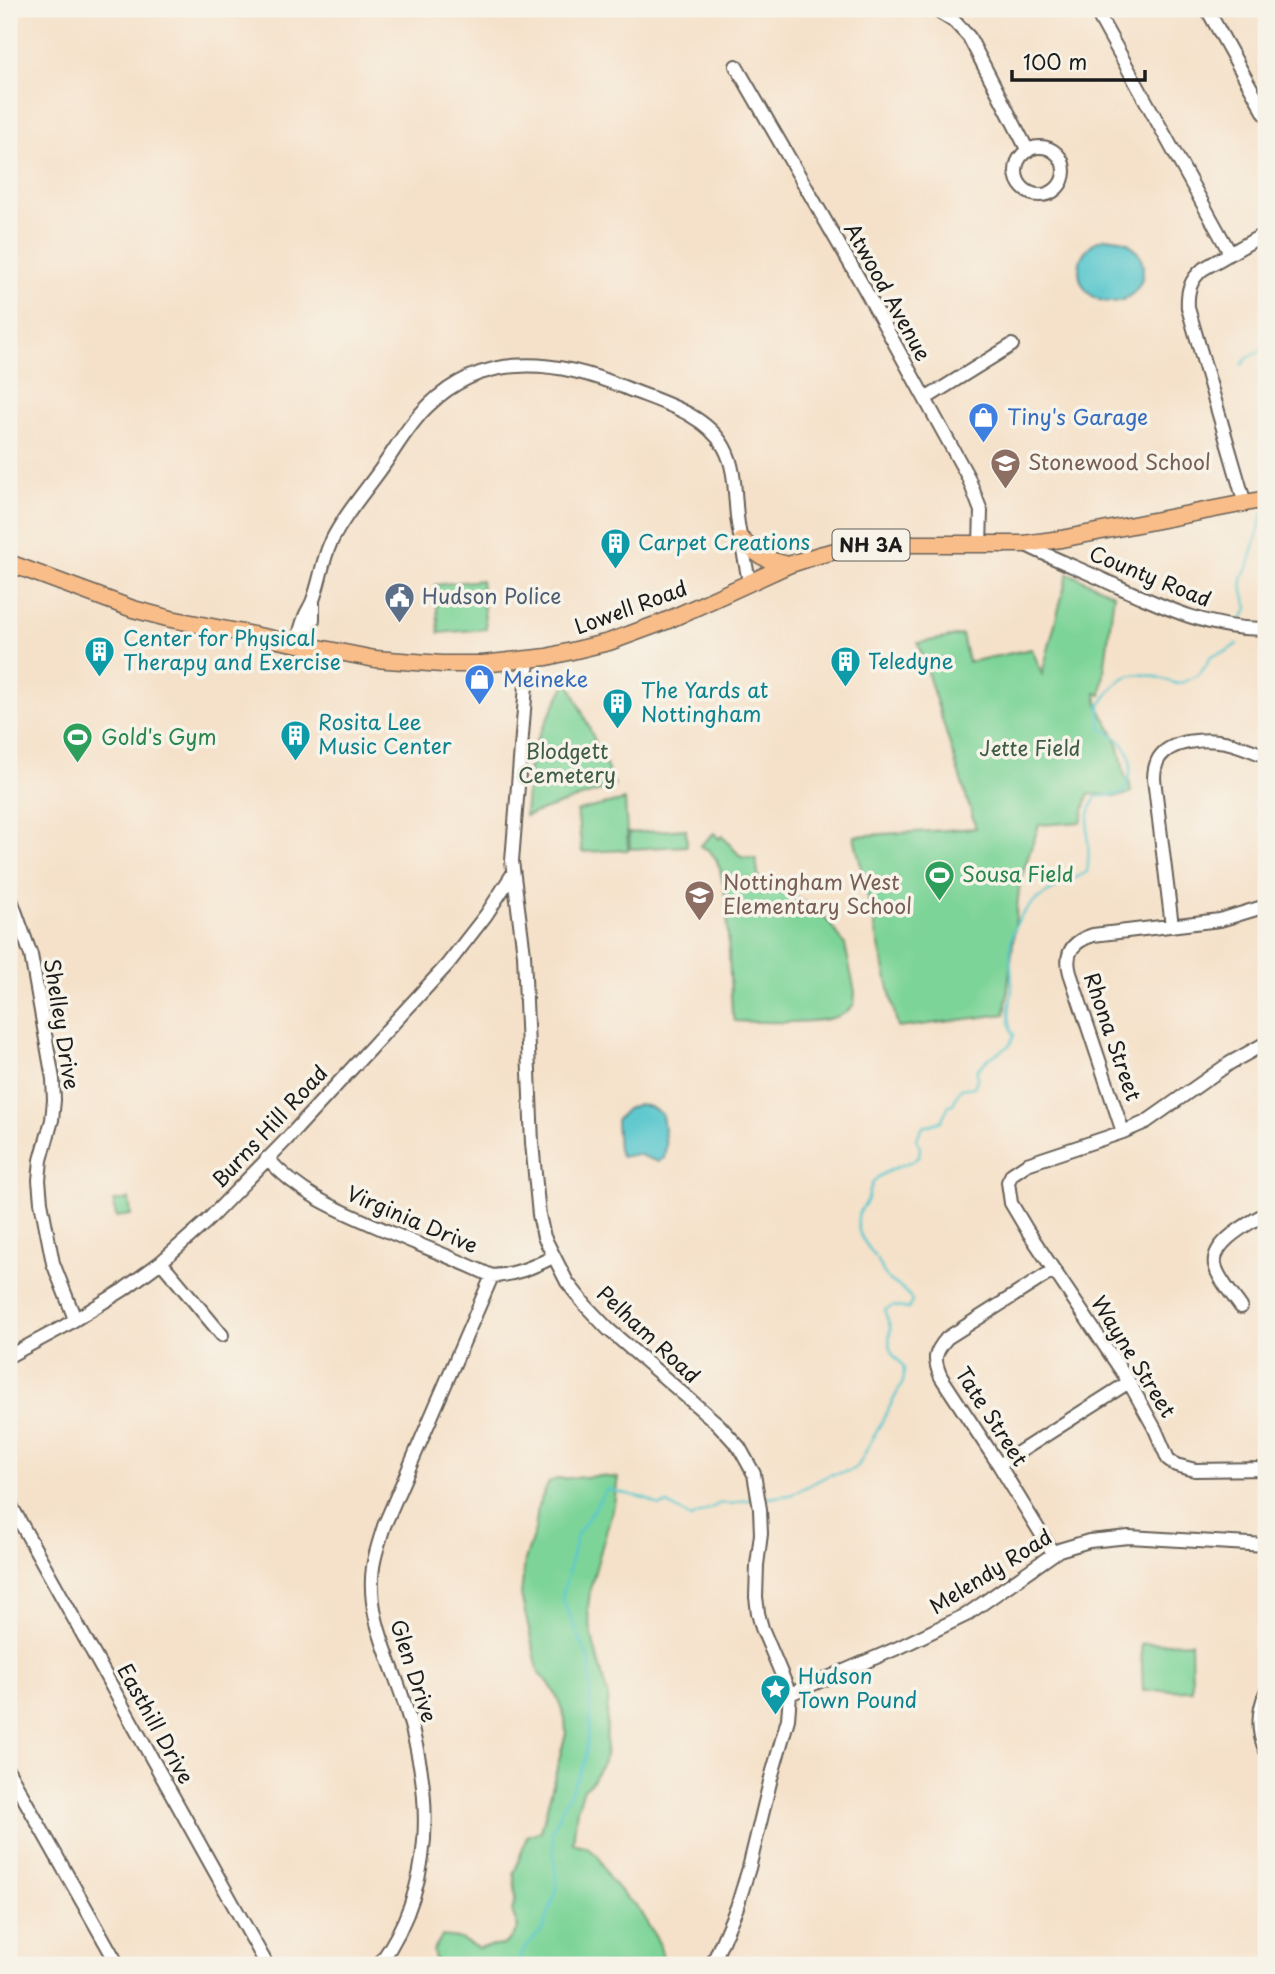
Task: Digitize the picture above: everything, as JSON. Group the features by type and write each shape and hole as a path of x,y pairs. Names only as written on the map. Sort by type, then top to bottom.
{"main road":[{"name":"Lowell Road","path":"9,563 148,614 375,659 458,664 528,660 588,648 666,621 788,565 852,547 881,544 1024,544 1266,499"},
{"path":"742,540 757,555 788,565"}],"street":[{"path":"934,9 955,22 970,37 1028,151"},
{"path":"1095,9 1230,253"},
{"path":"1207,9 1266,115"},
{"name":"Atwood Avenue","path":"736,66 863,286 968,477 977,497 982,521 981,545"},
{"path":"1245,504 1187,297 1189,286 1203,269 1266,233"},
{"path":"925,399 1012,345"},
{"path":"302,645 304,618 313,600 323,562 336,534 412,423 433,401 459,383 486,371 506,367 537,365 578,371 690,415 709,428 723,444 731,463 749,582"},
{"name":"County Road","path":"1024,544 1189,617 1224,626 1266,629"},
{"name":"Pelham Road","path":"528,660 512,875 524,954 531,1143 538,1215 544,1237 567,1282 608,1329 718,1424 739,1447 754,1474 758,1488 761,1534 756,1587 758,1613 790,1694"},
{"path":"1266,756 1213,740 1193,742 1164,752 1154,769 1172,926 1220,920 1266,906"},
{"name":"Burns Hill Road","path":"9,1356 123,1290 161,1262 206,1222 286,1140 447,965 486,915 512,875"},
{"name":"Shelley Drive","path":"9,894 31,955 53,1079 52,1121 38,1180 41,1202 53,1263 75,1319"},
{"name":"Rhona Street","path":"1123,1132 1067,964 1069,953 1075,944 1093,935 1172,926"},
{"name":"Shelley Drive","path":"9,933 25,939"},
{"path":"1123,1132 1146,1122 1230,1063 1266,1043"},
{"name":"Wayne Street","path":"1123,1132 1019,1168 1008,1182 1011,1203 1129,1382 1156,1429 1168,1459 1185,1468 1266,1469"},
{"name":"Virginia Drive","path":"267,1158 281,1174 332,1208 492,1276 508,1276 521,1272 553,1257"},
{"path":"1241,1307 1220,1276 1215,1264 1217,1250 1229,1237 1266,1213"},
{"path":"161,1262 222,1335"},
{"name":"Tate Street","path":"1053,1553 941,1377 936,1365 936,1354 947,1338 1054,1270"},
{"name":"Glen Drive","path":"379,1965 401,1928 416,1889 425,1848 425,1827 416,1744 405,1704 376,1627 372,1607 373,1566 384,1526 492,1276"},
{"path":"999,1465 1129,1382"},
{"name":"Easthill Drive","path":"9,1502 267,1965"},
{"name":"Melendy Road","path":"790,1694 900,1647 966,1615 1053,1553 1089,1541 1129,1537 1266,1545"},
{"path":"1266,1692 1259,1724 1266,1751"},
{"path":"712,1965 737,1907 749,1868 788,1719 790,1694"},
{"path":"9,1772 118,1965"}],"green space":[{"name":"Jette Field","path":"1068,573 1114,594 1101,695 1096,695 1101,712 1117,742 1131,792 1120,796 1088,795 1081,822 1039,825 1020,881 1005,1014 898,1028 854,836 976,828 918,643 962,635 968,662 1032,649 1042,674"},
{"path":"481,580 486,629 439,633 435,585"},
{"name":"Blodgett Cemetery","path":"568,680 615,786 525,816 530,752"},
{"path":"625,800 628,850 582,852 577,811"},
{"path":"686,829 687,846 630,849 629,833"},
{"path":"714,833 719,839 722,836 741,857 756,859 761,893 780,891 792,894 827,920 845,945 855,992 854,1005 845,1013 804,1022 735,1021 732,1013 726,898 716,859 709,850 700,846"},
{"path":"129,1199 131,1215 116,1217 114,1201"},
{"path":"598,1476 618,1478 614,1504 590,1589 588,1612 608,1697 606,1748 604,1761 584,1789 577,1809 573,1843 587,1847 599,1857 608,1877 625,1897 636,1905 659,1943 665,1965 436,1965 433,1951 442,1936 458,1938 478,1948 503,1945 513,1937 518,1927 512,1911 516,1898 514,1874 527,1836 541,1831 566,1733 565,1718 558,1699 549,1683 539,1674 521,1595 525,1560 535,1530 538,1506 549,1482"},
{"path":"1191,1642 1192,1690 1143,1691 1141,1644"}],"water":[{"path":"1105,238 1117,238 1134,247 1141,258 1141,282 1134,293 1117,302 1105,302 1093,297 1084,288 1079,276 1079,264 1084,252 1093,243"},
{"path":"638,1104 662,1114 666,1146 664,1158 658,1162 637,1154 622,1157 618,1150 616,1120 627,1109"}],"waterway":[{"path":"1242,365 1249,357 1266,349"},
{"path":"1241,620 1248,608 1242,577 1248,568 1264,511"},
{"path":"761,1499 790,1495 829,1475 850,1471 858,1466 903,1382 903,1366 890,1348 890,1327 885,1310 893,1306 908,1309 912,1301 907,1293 888,1279 861,1236 859,1215 876,1179 919,1157 920,1147 916,1139 923,1127 941,1121 960,1089 974,1087 977,1070 988,1059 1010,1045 1014,1035 1009,1016 1012,987 1010,950 1016,924 1031,904 1087,872 1088,824 1092,806 1096,797 1123,794 1130,773 1131,764 1126,748 1112,734 1101,728 1100,705 1122,679 1143,675 1177,684 1198,675 1211,656 1227,651 1237,644"},
{"path":"516,1965 525,1948 543,1929 557,1889 552,1831 585,1761 590,1719 590,1663 562,1598 577,1535 607,1489 648,1499 659,1506 668,1504 691,1518 721,1503 731,1504 754,1499"}],"place":[{"name":"Tiny's Garage","path":"984,445"},
{"name":"Stonewood School","path":"1005,490"},
{"name":"Carpet Creations","path":"615,570"},
{"name":"Hudson Police","path":"399,624"},
{"name":"Center for Physical Therapy and Exercise","path":"100,678"},
{"name":"Teledyne","path":"845,689"},
{"name":"Meineke","path":"480,707"},
{"name":"The Yards at Nottingham","path":"618,730"},
{"name":"Rosita Lee Music Center","path":"295,762"},
{"name":"Gold's Gym","path":"78,765"},
{"name":"Sousa Field","path":"939,902"},
{"name":"Nottingham West Elementary School","path":"700,922"},
{"name":"Hudson Town Pound","path":"775,1716"}]}
